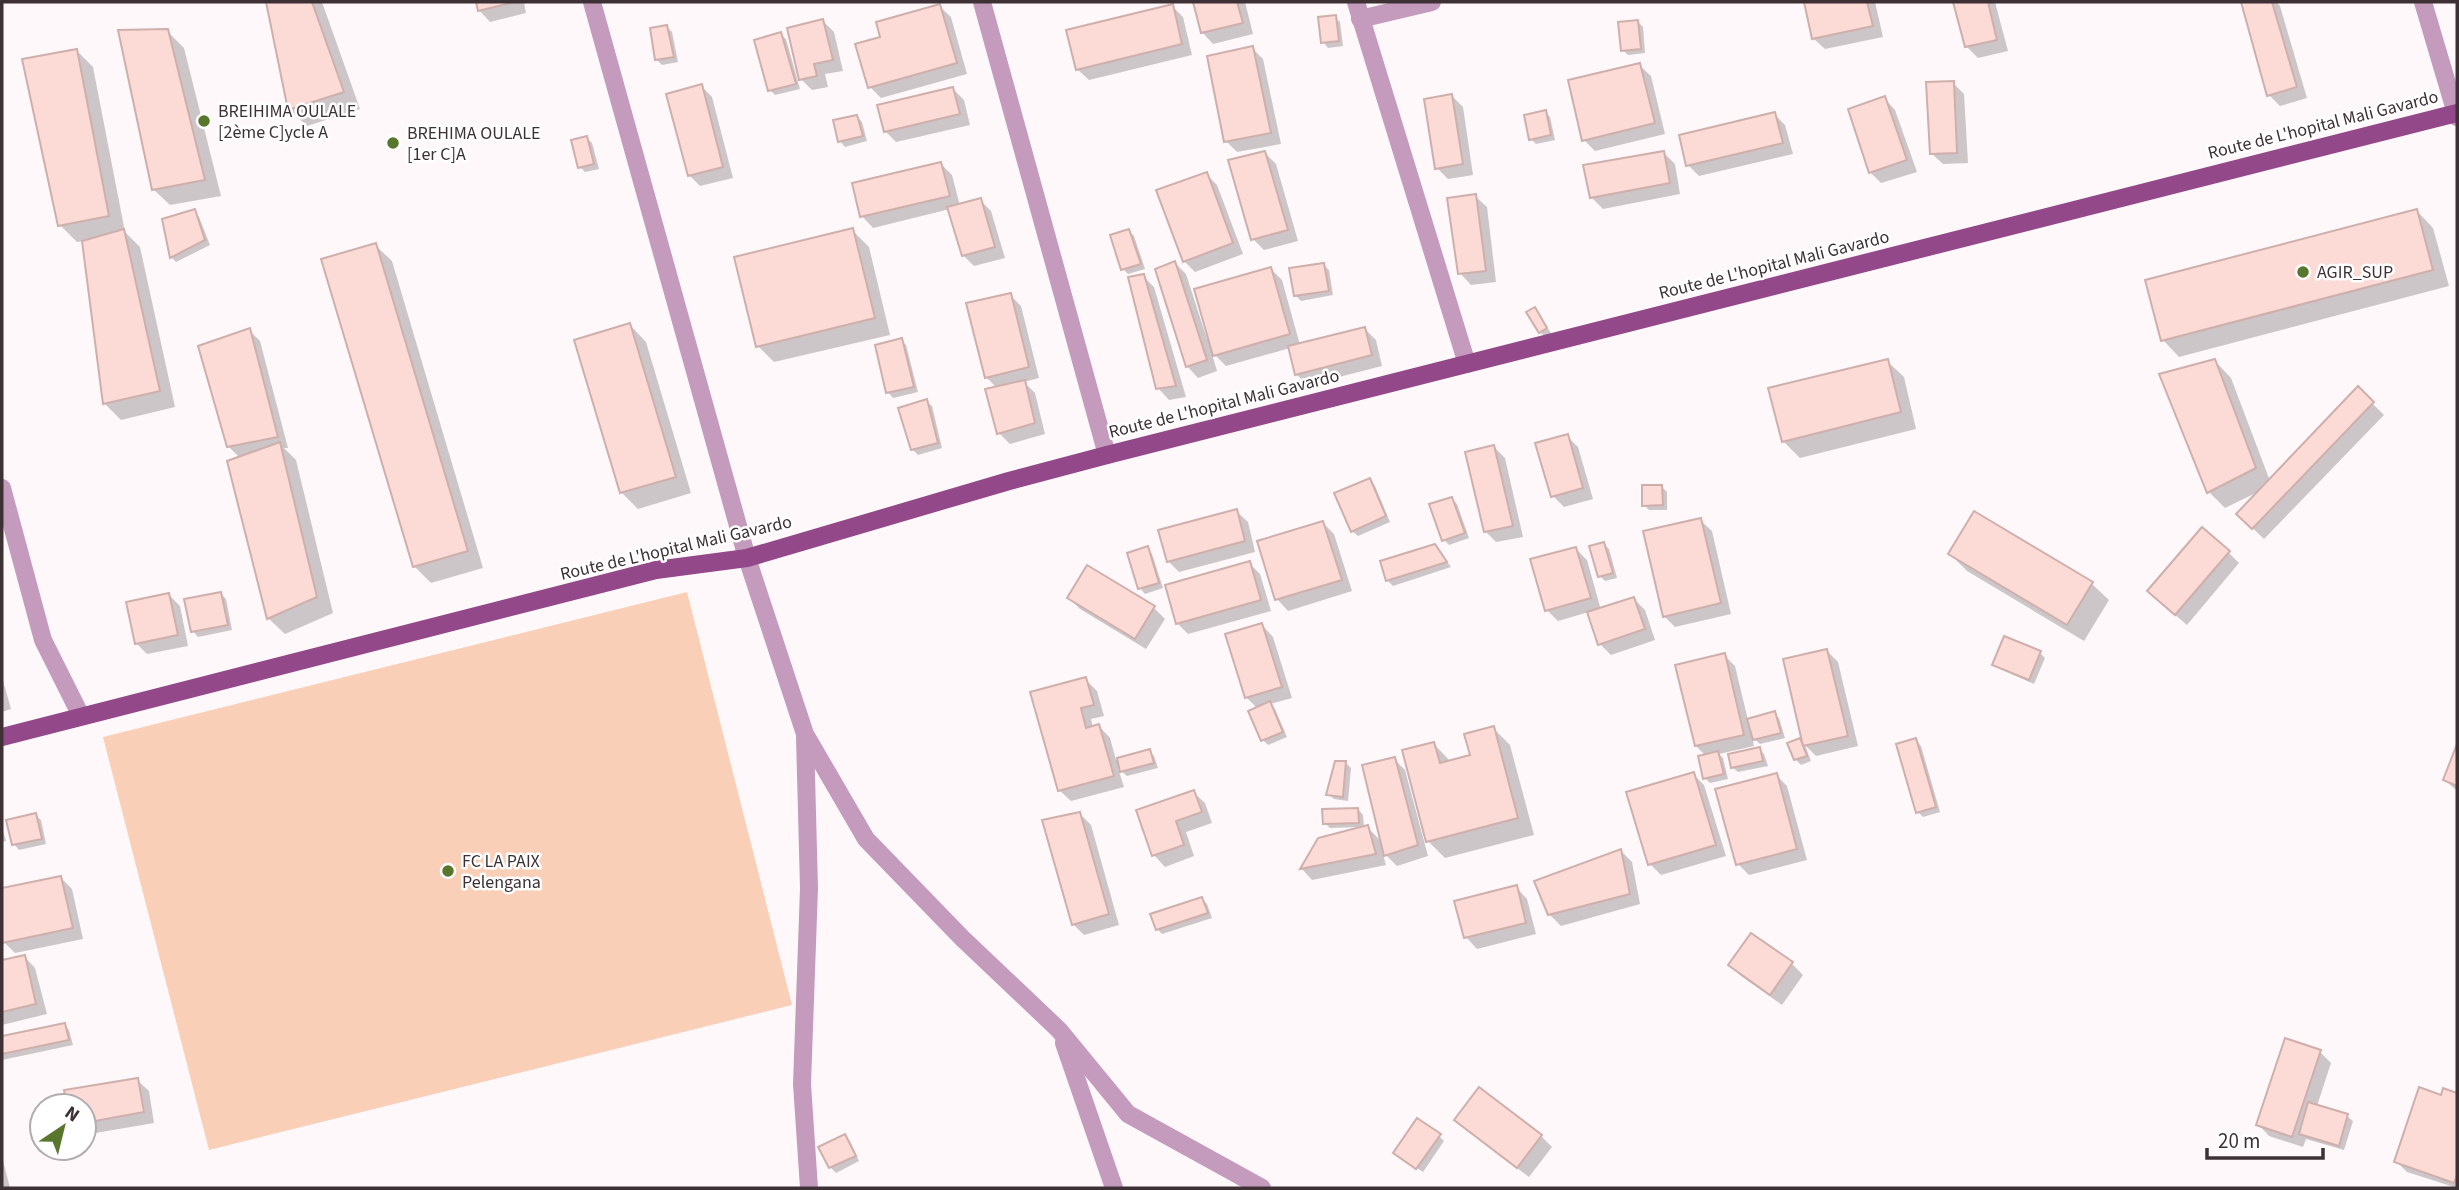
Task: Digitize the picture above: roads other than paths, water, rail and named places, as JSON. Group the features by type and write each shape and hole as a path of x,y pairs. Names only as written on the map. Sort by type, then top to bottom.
{"main road":[{"name":"Route de L'hopital Mali Gavardo","path":"2,737 656,570 747,558 1107,455 2457,114"}],"street":[{"path":"592,2 747,558 805,734 866,839 962,938 1059,1030 1128,1114 1262,1188"},
{"path":"982,2 1107,455"},
{"path":"1432,2 1358,10 1467,365"},
{"path":"2423,2 2457,114"},
{"path":"2,488 43,640 82,716"},
{"path":"805,734 809,888 802,1084 809,1188"},
{"path":"1059,1030 1114,1188"}],"place":[{"name":"BREIHIMA OULALE [2ème C]ycle A","path":"204,121"},
{"name":"BREHIMA OULALE [1er C]A","path":"393,143"},
{"name":"AGIR_SUP","path":"2303,272"},
{"name":"FC LA PAIX Pelengana","path":"448,871"}]}
